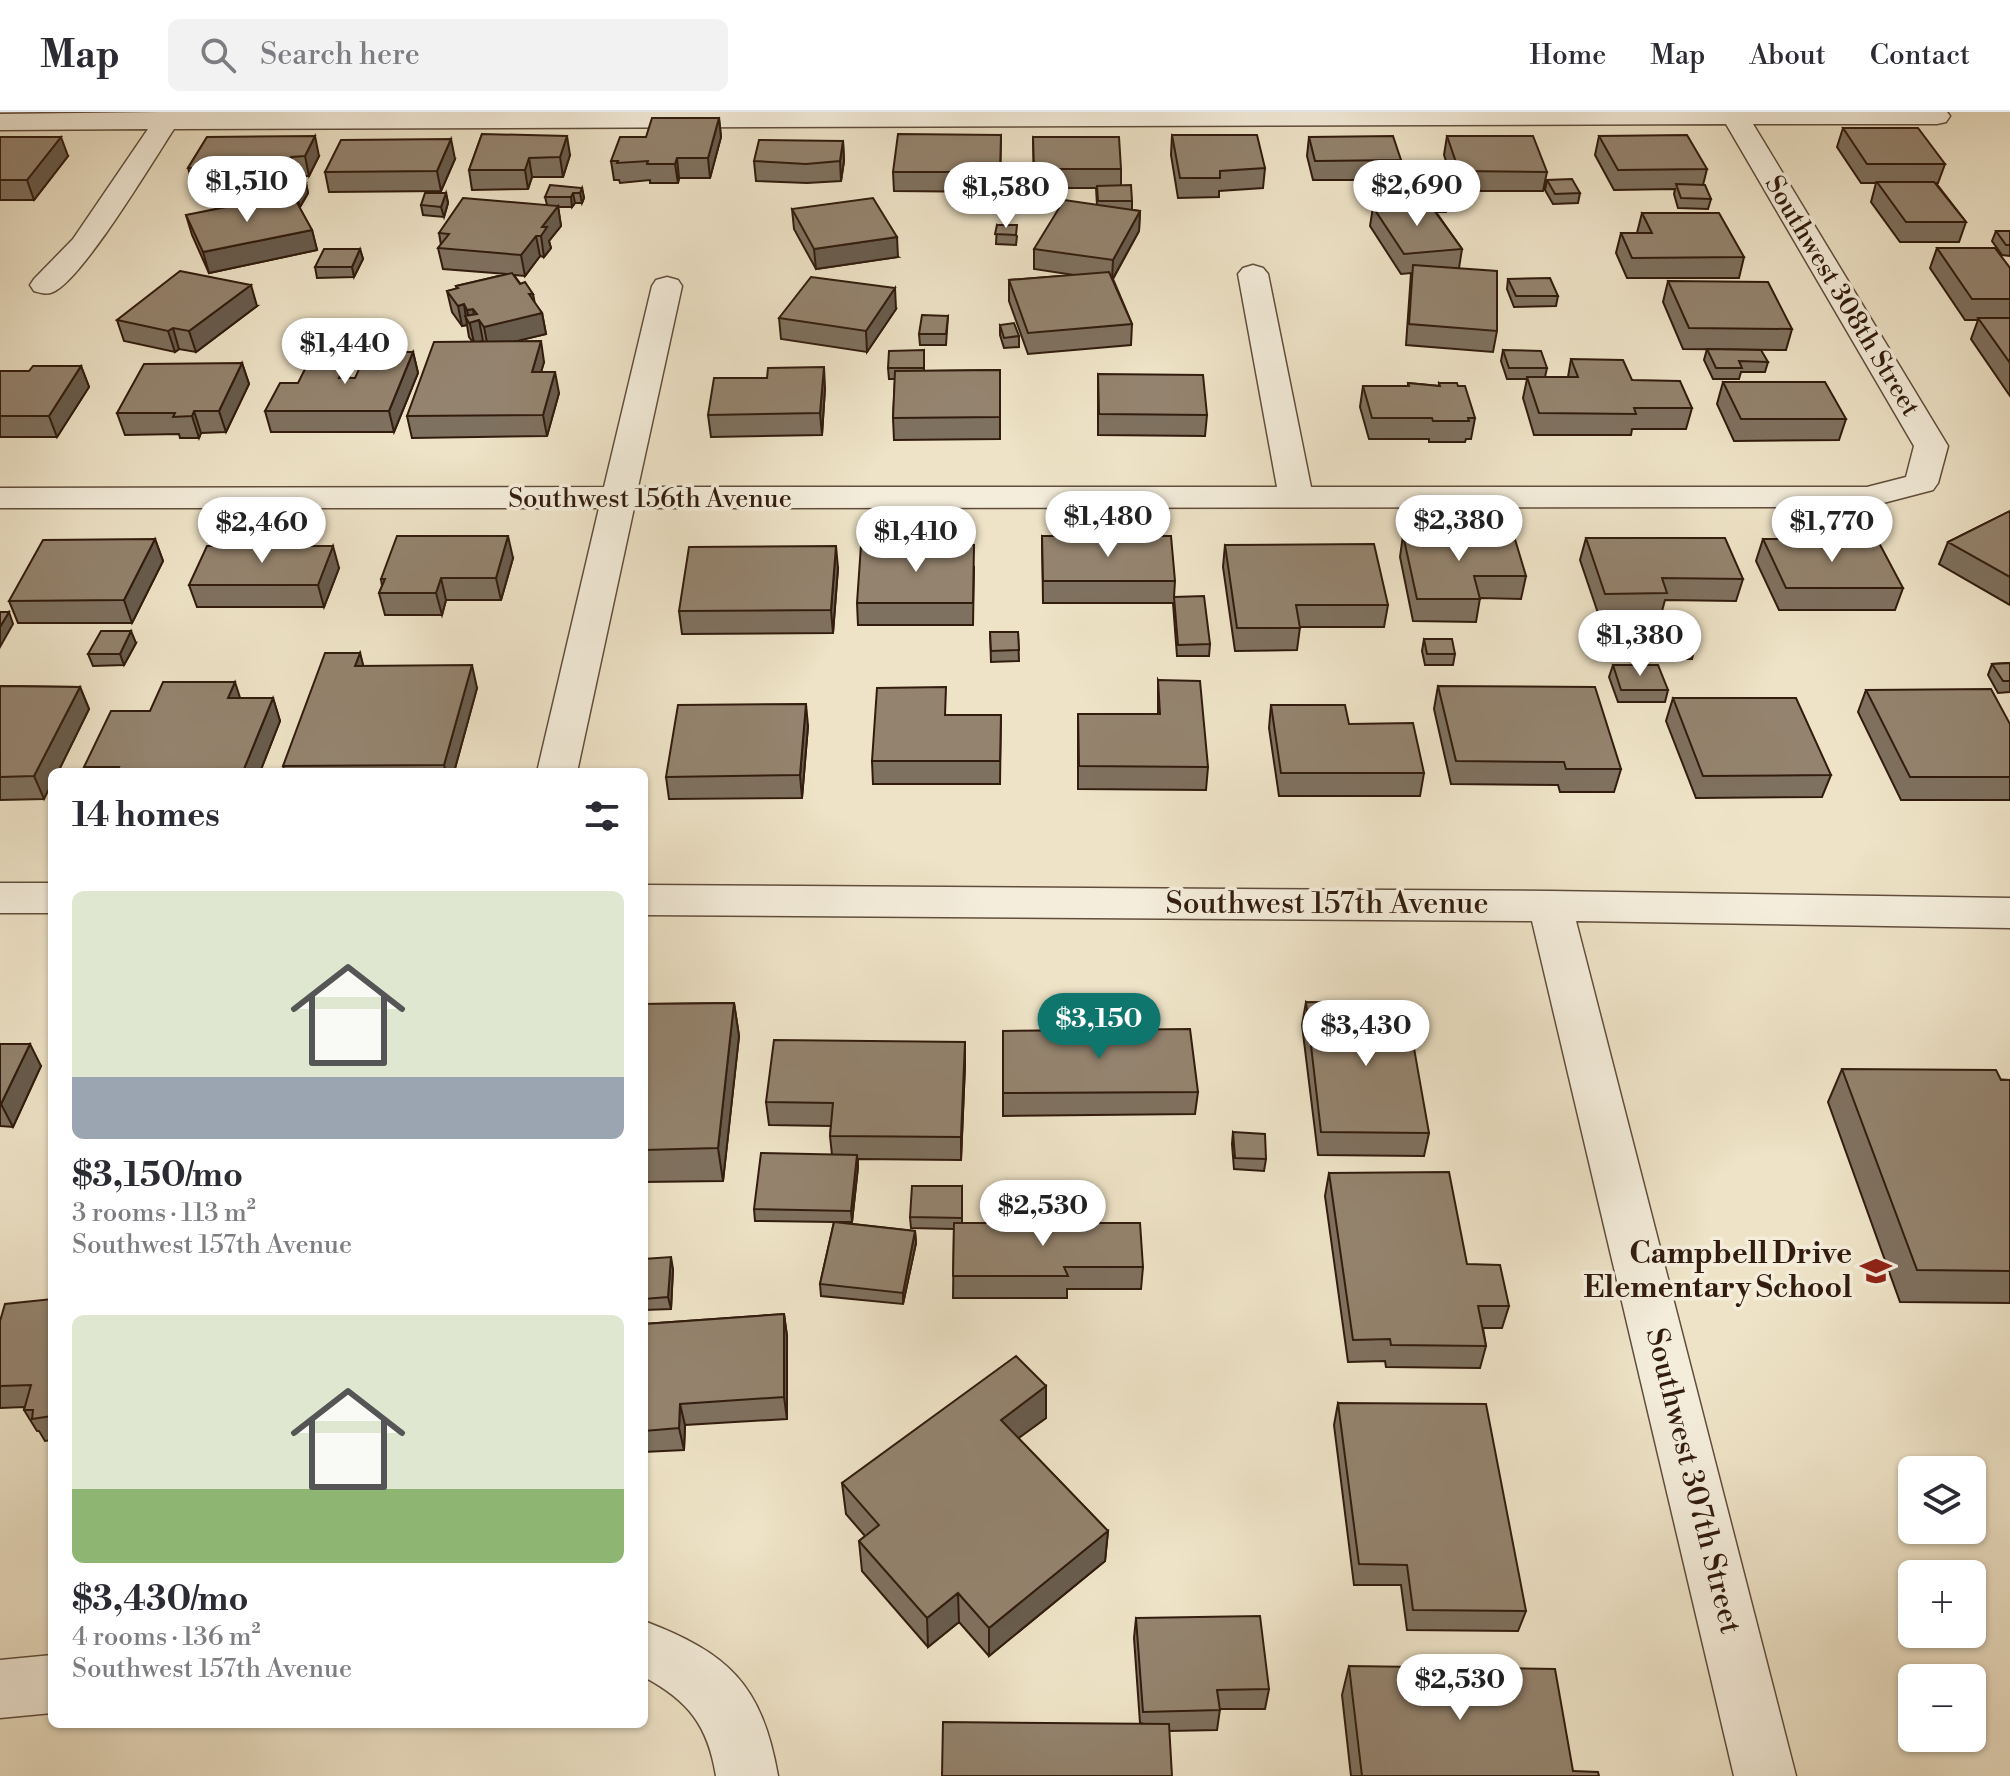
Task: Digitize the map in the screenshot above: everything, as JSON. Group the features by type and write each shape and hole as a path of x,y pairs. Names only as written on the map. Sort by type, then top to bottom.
{"street":[{"name":"Southwest 308th Street","path":"1733,114 1931,446 1921,483"},
{"path":"0,122 170,116 1937,116"},
{"path":"45,285 83,245 170,116"},
{"path":"1253,274 1296,497"},
{"path":"558,768 667,286"},
{"name":"Southwest 156th Avenue","path":"0,498 1868,497 1921,483"},
{"path":"0,898 48,898"},
{"name":"Southwest 157th Avenue","path":"648,900 1550,906 2010,913"},
{"name":"Southwest 307th Street","path":"1550,906 1765,1776"},
{"path":"648,1651 677,1662 725,1704 745,1757 747,1776"},
{"path":"0,1689 48,1684"}],"building":[{"path":"652,118 719,118 708,158 677,158 675,164 611,161 620,137 646,137"},
{"path":"1843,128 1918,128 1945,164 1867,164"},
{"path":"482,134 567,136 560,157 529,158 525,170 469,170"},
{"path":"898,134 1001,135 1000,172 893,172"},
{"path":"1172,135 1257,135 1265,168 1220,171 1220,178 1180,178"},
{"path":"1687,135 1707,169 1618,170 1599,136"},
{"path":"315,136 305,156 291,157 284,168 188,168 207,137"},
{"path":"1393,136 1401,160 1315,161 1309,137"},
{"path":"1447,136 1533,136 1547,172 1459,171"},
{"path":"0,137 61,137 27,180 0,180"},
{"path":"1033,137 1119,137 1121,169 1034,169"},
{"path":"451,139 437,171 325,172 341,140"},
{"path":"759,140 843,141 840,161 806,164 754,161"},
{"path":"1572,179 1580,193 1555,194 1547,180"},
{"path":"255,182 306,183 297,196 246,196"},
{"path":"1409,182 1441,182 1448,202 1415,202"},
{"path":"1877,182 1934,182 1966,222 1906,222"},
{"path":"1676,184 1705,185 1711,199 1681,198"},
{"path":"550,185 582,188 580,193 573,193 571,197 545,197"},
{"path":"1131,185 1132,201 1098,201 1097,186"},
{"path":"1375,191 1400,192 1403,200 1378,200"},
{"path":"425,193 446,193 441,207 421,205"},
{"path":"463,198 558,206 542,227 547,227 541,236 536,236 521,255 438,248 449,234 439,233"},
{"path":"873,198 897,237 814,249 792,209"},
{"path":"295,199 312,230 203,252 186,215 241,204 243,209"},
{"path":"1064,200 1140,211 1113,260 1034,249"},
{"path":"1428,202 1462,249 1404,254 1373,207"},
{"path":"1642,213 1719,213 1744,257 1632,258 1621,233 1652,233"},
{"path":"997,225 1017,225 1016,235 995,234"},
{"path":"1996,231 2010,231 2010,245 2006,245"},
{"path":"1937,248 1995,248 2010,268 2010,299 1972,299"},
{"path":"324,249 360,249 352,267 315,267"},
{"path":"1413,265 1497,271 1497,331 1409,324"},
{"path":"180,271 251,285 189,331 173,328 168,331 117,320"},
{"path":"1109,272 1132,324 1028,333 1009,280"},
{"path":"512,273 520,284 525,282 542,313 484,327 479,320 469,323 465,316 477,314 473,309 467,310 464,304 458,306 447,291 458,288 456,286"},
{"path":"811,277 895,288 866,331 779,318"},
{"path":"1550,278 1558,296 1516,296 1508,279"},
{"path":"1668,281 1768,282 1792,329 1689,328"},
{"path":"922,315 948,316 946,334 919,334"},
{"path":"1978,318 2010,318 2010,363"},
{"path":"1014,323 1019,336 1004,338 1000,325"},
{"path":"541,341 532,372 555,372 543,415 407,416 434,342"},
{"path":"1707,349 1761,350 1768,362 1739,361 1742,368 1716,368"},
{"path":"924,350 924,368 888,368 889,351"},
{"path":"1503,350 1541,351 1547,368 1509,368"},
{"path":"367,352 413,352 389,411 265,411 280,383 298,383 309,361 346,362 339,378 355,378"},
{"path":"1571,359 1623,360 1632,380 1680,381 1692,408 1634,408 1636,414 1539,413 1527,377 1578,377"},
{"path":"242,363 219,411 194,411 192,416 173,417 175,413 117,413 144,364"},
{"path":"33,366 81,366 49,416 0,416 0,371 29,371"},
{"path":"824,367 820,413 708,415 714,378 767,378 768,368"},
{"path":"1000,370 1000,417 893,418 895,371"},
{"path":"1098,374 1203,375 1207,415 1099,414"},
{"path":"1723,382 1825,382 1846,419 1741,419"},
{"path":"1408,383 1440,386 1439,383 1457,383 1458,386 1465,386 1475,418 1468,418 1469,421 1433,421 1432,418 1372,418 1363,386 1409,386"},
{"path":"2010,511 2010,577 1948,542"},
{"path":"1403,535 1514,536 1526,576 1474,576 1480,599 1417,599"},
{"path":"397,536 508,536 496,578 441,578 436,593 379,593"},
{"path":"1042,536 1171,536 1175,581 1043,581"},
{"path":"1586,538 1725,538 1743,579 1662,578 1667,593 1605,594"},
{"path":"155,539 124,600 9,601 43,540"},
{"path":"1763,539 1877,539 1903,588 1786,588"},
{"path":"264,542 288,542 286,546 333,546 318,585 189,585 207,546 262,546"},
{"path":"1374,544 1388,605 1296,605 1300,628 1237,628 1225,545"},
{"path":"861,545 974,545 973,603 857,603"},
{"path":"836,546 831,610 679,611 689,547"},
{"path":"1204,596 1210,644 1178,645 1174,597"},
{"path":"0,612 9,612 0,627"},
{"path":"1651,628 1687,628 1695,647 1659,648"},
{"path":"101,631 131,631 120,654 88,654"},
{"path":"990,632 1018,632 1019,650 991,651"},
{"path":"1424,639 1452,639 1455,654 1427,654"},
{"path":"325,653 360,653 355,666 472,665 444,765 283,766"},
{"path":"2010,663 2010,681 2003,681 1992,664"},
{"path":"1613,665 1658,665 1668,690 1621,690"},
{"path":"1158,680 1200,681 1208,767 1079,766 1078,714 1160,714"},
{"path":"163,682 235,682 228,698 273,698 244,768 84,767 111,711 150,711"},
{"path":"0,686 80,687 34,776 0,777"},
{"path":"1438,686 1595,687 1621,769 1566,769 1564,762 1456,761"},
{"path":"946,687 945,715 1001,715 1000,761 872,761 877,688"},
{"path":"1991,689 2010,724 2010,777 1910,777 1866,690"},
{"path":"1673,698 1796,698 1831,775 1703,776"},
{"path":"806,704 800,775 666,777 678,705"},
{"path":"1271,705 1345,705 1349,724 1413,723 1424,773 1281,773"},
{"path":"1306,1002 1406,1003 1429,1133 1321,1132"},
{"path":"734,1003 718,1148 648,1150 648,1004"},
{"path":"1190,1029 1198,1092 1003,1093 1003,1031"},
{"path":"774,1040 965,1042 961,1137 830,1136 833,1103 766,1102"},
{"path":"0,1044 30,1044 1,1104 0,1104"},
{"path":"1842,1069 1996,1070 2001,1080 2010,1080 2010,1271 1917,1270"},
{"path":"1233,1132 1265,1134 1266,1159 1235,1158"},
{"path":"761,1153 857,1155 851,1211 754,1209"},
{"path":"1449,1172 1467,1264 1500,1265 1509,1306 1478,1306 1486,1346 1391,1345 1390,1339 1353,1340 1329,1173"},
{"path":"912,1186 962,1186 962,1218 910,1217"},
{"path":"834,1222 915,1231 903,1293 820,1284"},
{"path":"954,1223 1140,1223 1143,1267 1064,1267 1068,1276 953,1276"},
{"path":"671,1257 668,1297 648,1299 648,1259"},
{"path":"48,1299 48,1417 32,1419 33,1410 24,1410 31,1385 0,1386 0,1321 5,1304"},
{"path":"784,1314 784,1397 680,1404 679,1428 648,1431 648,1324"},
{"path":"1016,1356 1046,1386 1001,1420 1108,1531 989,1628 958,1593 927,1618 859,1541 879,1525 842,1483"},
{"path":"1338,1403 1486,1404 1526,1611 1413,1610 1407,1565 1359,1564"},
{"path":"1260,1616 1269,1689 1217,1690 1220,1710 1143,1712 1136,1618"},
{"path":"1349,1666 1555,1669 1573,1771 1598,1772 1599,1776 1362,1776"},
{"path":"943,1722 1169,1724 1172,1776 942,1776"}],"place":[{"name":"Campbell Drive Elementary School","path":"1876,1271"}]}
